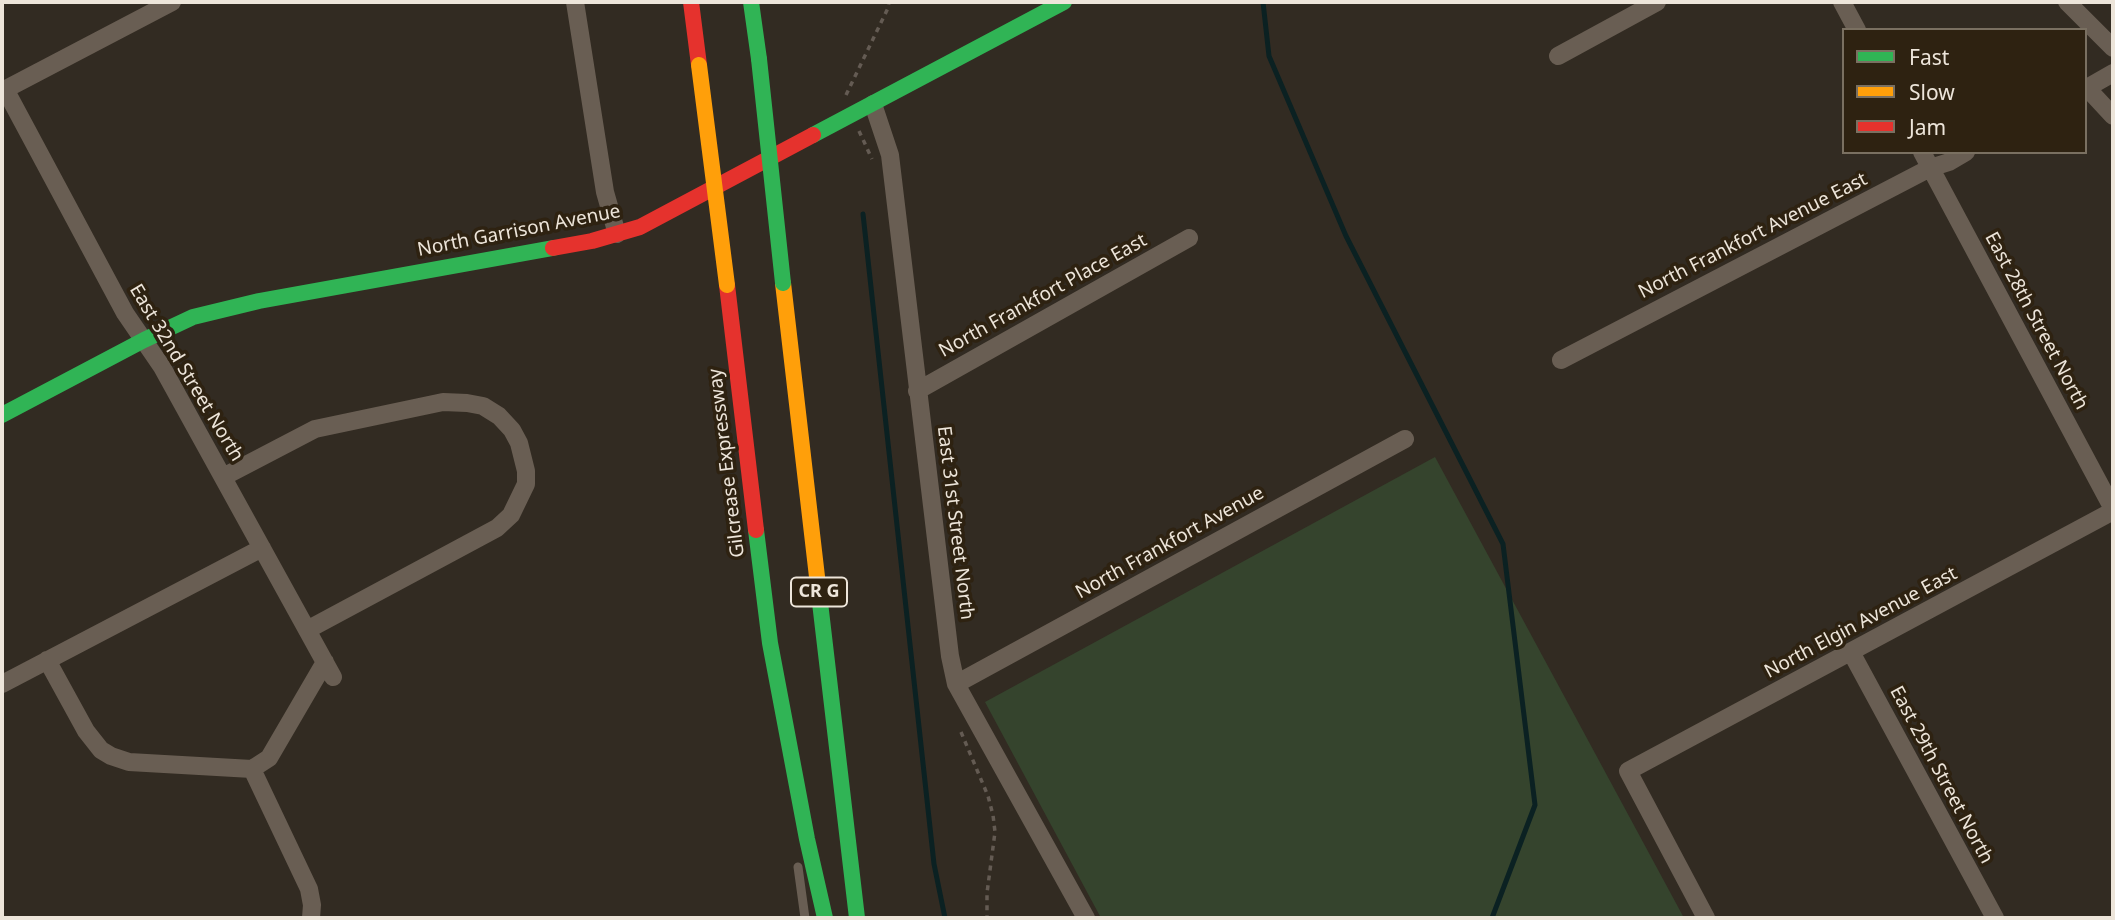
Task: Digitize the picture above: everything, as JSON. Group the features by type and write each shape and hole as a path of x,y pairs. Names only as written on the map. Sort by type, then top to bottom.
{"main road":[{"name":"Gilcrease Expressway","path":"691,2 770,643"},
{"name":"CR G","path":"751,2 857,918"},
{"name":"North Garrison Avenue","path":"2,415 193,317 235,306 592,241 640,227 1064,2"},
{"name":"CR G","path":"770,643 807,839 825,918"}],"street":[{"path":"4,90 172,2"},
{"path":"575,2 605,192 617,234"},
{"path":"1558,56 1657,2"},
{"path":"1842,2 1856,28"},
{"path":"2067,2 2113,48"},
{"path":"2087,88 2113,73"},
{"name":"East 32nd Street North","path":"4,90 125,313 162,367 329,670 268,758 252,769"},
{"path":"2087,90 2113,116"},
{"name":"East 31st Street North","path":"873,104 890,155 950,656 956,684 1086,918"},
{"name":"North Frankfort Avenue East","path":"1561,360 1926,160 1956,154"},
{"name":"East 28th Street North","path":"1926,160 2113,510"},
{"name":"North Frankfort Place East","path":"917,391 1189,238"},
{"path":"223,477 315,429 443,402 483,406 499,416 519,443 526,471 526,484 511,515 498,528 307,630"},
{"name":"North Frankfort Avenue","path":"956,684 1405,439"},
{"name":"North Elgin Avenue East","path":"1706,918 1628,771 2113,510"},
{"path":"2,684 262,548"},
{"name":"East 29th Street North","path":"1851,652 1995,918"},
{"path":"47,660 86,731 101,750 111,756 129,762 252,769 309,889 311,918"}],"lane":[{"name":"Gilcrease Expressway","path":"770,643 791,808"},
{"path":"798,863 805,918"}],"green space":[{"path":"1435,457 1684,918 1101,918 985,702"}],"waterway":[{"path":"1263,2 1269,56 1346,236 1503,544 1535,805 1492,918"},
{"path":"863,214 934,864 945,918"}],"traffic: fast":[{"path":"751,2 759,59"},
{"path":"813,135 1064,2"},
{"path":"759,59 783,283"},
{"path":"2,415 193,317 259,301 553,248"},
{"path":"756,530 770,643 807,839 825,918"},
{"path":"819,594 857,918"}],"traffic: slow":[{"path":"699,65 727,285"},
{"path":"783,283 819,594"}],"traffic: jam":[{"path":"691,2 699,65"},
{"path":"553,248 592,241 640,227 813,135"},
{"path":"727,285 756,530"}]}
